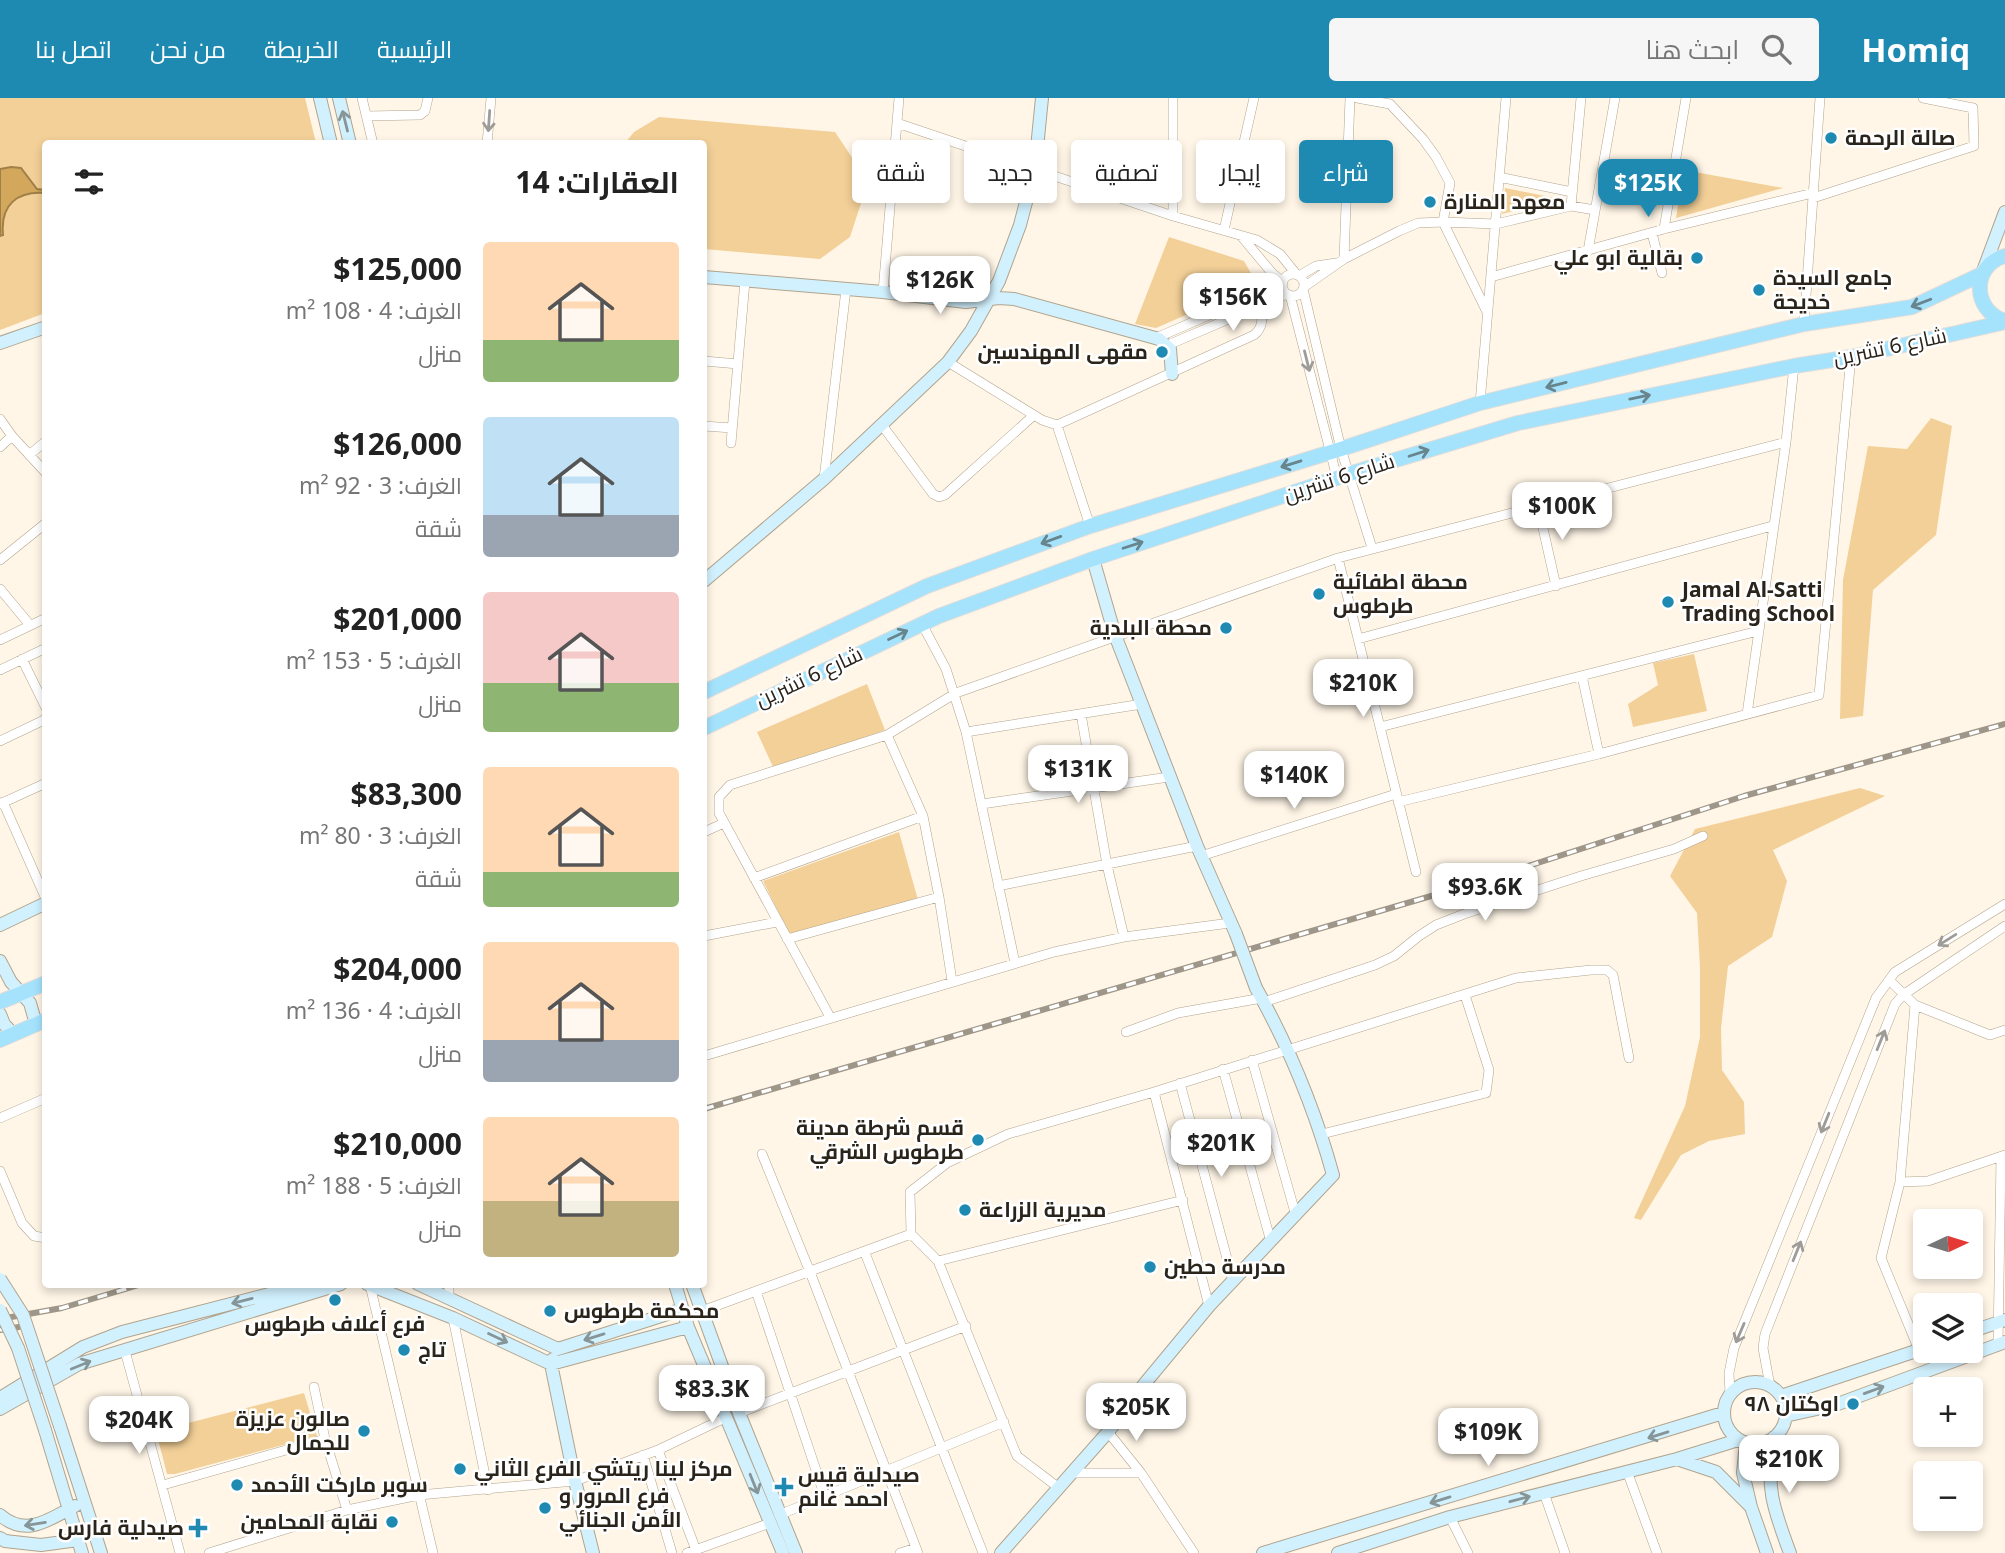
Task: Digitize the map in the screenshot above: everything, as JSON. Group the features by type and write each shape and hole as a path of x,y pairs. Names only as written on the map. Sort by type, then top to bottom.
{"main road":[{"path":"320,98 330,140"},
{"path":"339,98 349,140"},
{"path":"1038,140 1042,98"},
{"path":"707,578 824,479 948,362 990,299 1010,256 1025,203"},
{"path":"2005,212 1979,284 1983,304 1989,313 2005,321"},
{"name":"شارع 6 تشرين","path":"707,691 928,586 1090,526 1335,451 1480,403 1804,324 1912,307 1982,274 1989,264 2005,256"},
{"path":"707,277 966,302 1014,299 1162,342 1171,353 1172,374"},
{"name":"شارع 6 تشرين","path":"707,726 939,616 1093,559 1343,476 1518,424 1794,366 1851,357 2005,321"},
{"path":"0,343 42,328"},
{"path":"1001,1553 1108,1432 1209,1306 1333,1175 1322,1134 1287,1049 1260,996 1169,777 1115,635 1093,559"},
{"path":"0,925 42,903"},
{"path":"0,961 11,982 30,1003 41,1022 6,1037 0,1014"},
{"path":"0,1003 42,985"},
{"path":"0,1279 23,1315 101,1553"},
{"path":"0,1398 83,1347 122,1332 292,1288"},
{"path":"0,1409 79,1364 328,1288"},
{"path":"377,1288 453,1318 551,1364 688,1327"},
{"path":"676,1288 688,1327 733,1415 775,1519 783,1553"},
{"path":"693,1288 733,1415"},
{"path":"449,1291 558,1349 683,1309"},
{"path":"0,1310 18,1348 82,1553"},
{"path":"1983,1328 2002,1321"},
{"path":"1785,1416 1835,1405 2001,1343"},
{"path":"558,1349 551,1364 593,1553"},
{"path":"1781,1396 1913,1352"},
{"path":"1754,1382 1770,1386 1781,1396 1785,1416 1780,1431 1774,1437 1756,1444 1742,1441 1727,1429 1723,1413 1730,1394 1737,1388 1754,1382"},
{"path":"1263,1553 1723,1413"},
{"path":"1774,1437 1769,1466 1774,1511 1790,1553"},
{"path":"1338,1553 1450,1517 1742,1441"},
{"path":"1742,1441 1742,1473 1767,1553"},
{"path":"1677,1459 1716,1472 1751,1507"},
{"path":"0,1515 17,1525 30,1527 46,1523 85,1501"},
{"path":"775,1519 796,1553"},
{"path":"0,1538 5,1541 41,1545 78,1540"}],"street":[{"path":"362,98 372,140"},
{"path":"366,116 420,115 425,111 428,98"},
{"path":"488,140 491,98"},
{"path":"883,292 899,98"},
{"path":"1172,216 1173,98"},
{"path":"1224,230 1254,98"},
{"path":"1162,342 1288,294 1299,294 1303,288 1340,261 1350,98"},
{"path":"1357,98 1390,101 1423,139 1448,179 1450,190 1443,222 1488,314"},
{"path":"1480,403 1506,98"},
{"path":"1571,206 1581,98"},
{"path":"1588,251 1615,98"},
{"path":"1664,229 1686,98"},
{"path":"1804,324 1820,98"},
{"path":"1491,277 1664,229 1813,196 1974,146 1973,108 1923,98"},
{"path":"897,123 964,145"},
{"path":"1057,176 1172,216 1257,240 1273,248 1287,260 1303,281 1335,451"},
{"path":"1499,177 1572,192"},
{"path":"1162,342 1283,282 1290,275 1298,275 1316,266 1340,261 1419,223 1496,224 1571,206 1595,210"},
{"path":"1653,233 1662,273"},
{"path":"1241,236 1283,282 1343,476 1372,548"},
{"path":"731,443 745,281"},
{"path":"824,479 846,289"},
{"path":"948,362 1034,415 1057,425 1172,374 1260,330 1261,304"},
{"path":"998,886 1199,851 1397,798 1599,754 1819,695 1851,357"},
{"path":"707,361 738,364"},
{"path":"1747,714 1786,442 1794,366"},
{"path":"882,425 933,494 939,497 945,495 1034,415"},
{"path":"0,419 42,468"},
{"path":"1057,425 1090,526"},
{"path":"707,426 732,428"},
{"path":"0,447 12,436"},
{"path":"830,1017 724,823 718,804 724,790 730,785 887,736 956,693 1338,558 1786,442"},
{"path":"29,455 42,444"},
{"path":"1538,506 1556,586"},
{"path":"0,560 42,526"},
{"path":"1358,639 1772,526"},
{"path":"1338,558 1416,872"},
{"path":"0,589 30,625"},
{"path":"0,640 42,620"},
{"path":"922,624 946,669 967,732 1015,963"},
{"path":"1380,727 1758,631"},
{"path":"0,670 42,650"},
{"path":"22,659 42,700"},
{"path":"1582,676 1599,754"},
{"path":"967,732 1142,704"},
{"path":"1081,713 1107,865 1124,937"},
{"path":"0,741 42,721"},
{"path":"887,736 923,816 952,981"},
{"path":"982,804 1169,777"},
{"path":"42,785 1,803 42,892"},
{"path":"754,878 923,816"},
{"path":"707,831 724,823"},
{"path":"1126,1032 1178,1013 1260,996 1375,965 1394,956 1436,925 1674,849 1703,836"},
{"path":"787,939 939,897"},
{"path":"1730,1394 1729,1373 1734,1348 1876,998 1895,972 2005,904"},
{"path":"707,935 777,922"},
{"path":"1770,1386 1763,1348 1765,1334 1895,1004 1903,995 2005,926"},
{"path":"707,1055 1054,952 1124,937 1233,928"},
{"path":"1059,1488 1017,1456 938,1261 911,1234 910,1192 947,1163 1007,1135 1154,1092 1516,978 1607,970 1613,975 1629,1058"},
{"path":"1889,980 1915,1004 1990,1035 2005,1030"},
{"path":"1322,1134 1486,1093 1489,1070 1465,995"},
{"path":"1913,1329 1881,1258 1900,1182 1915,1004"},
{"path":"1252,1060 1296,1216"},
{"path":"1223,1069 1271,1242"},
{"path":"1180,1083 1233,1281"},
{"path":"1154,1092 1209,1306"},
{"path":"0,1118 42,1100"},
{"path":"762,1154 917,1550 900,1553"},
{"path":"1900,1182 1928,1181 2003,1156 2001,1343"},
{"path":"0,1171 22,1223 34,1236 42,1237"},
{"path":"938,1261 1183,1200"},
{"path":"702,1311 911,1234"},
{"path":"864,1252 982,1553"},
{"path":"370,1288 433,1553"},
{"path":"756,1291 825,1497"},
{"path":"453,1318 488,1490"},
{"path":"209,1553 230,1550 346,1510 419,1495 575,1481 658,1450 733,1415 966,1326"},
{"path":"125,1351 180,1553"},
{"path":"314,1387 325,1439 346,1510"},
{"path":"658,1450 692,1551 711,1549 825,1497 1004,1422"},
{"path":"1108,1432 1141,1473 1194,1553"},
{"path":"163,1485 325,1439"},
{"path":"643,1455 672,1553"},
{"path":"1627,1471 1657,1553"},
{"path":"1072,1473 1141,1473"},
{"path":"1544,1493 1565,1553"},
{"path":"1450,1517 1468,1553"}],"shaded area":[{"path":"0,98 305,98 315,140 42,140 42,314 0,330"},
{"path":"659,117 835,132 852,158 852,203 861,203 850,237 820,259 707,249 707,140 627,140 634,132"},
{"path":"21,168 37,189 42,190 42,193 27,194 13,202 4,215 3,235 0,236 0,169"},
{"path":"1684,170 1783,188 1676,218"},
{"path":"1505,188 1560,199 1502,214"},
{"path":"1169,237 1244,261 1252,275 1250,287 1156,328 1135,324"},
{"path":"1931,418 1952,426 1936,535 1873,590 1863,716 1840,719 1843,580 1868,446 1907,449"},
{"path":"1694,654 1707,711 1633,727 1628,704 1658,685 1653,663"},
{"path":"867,684 885,730 774,769 757,732"},
{"path":"1860,788 1885,796 1773,850 1787,881 1772,937 1728,966 1721,1028 1722,1070 1744,1102 1745,1134 1709,1141 1681,1155 1641,1220 1634,1218 1685,1106 1700,1037 1697,913 1670,876 1695,829"},
{"path":"899,832 918,900 790,936 763,881"},
{"path":"304,1393 317,1436 167,1474 157,1435 161,1430"}],"railway":[{"path":"707,1108 1479,882 1744,796 2005,724"},
{"path":"0,1319 62,1308 129,1288"},
{"path":"0,1330 19,1327"}],"place":[{"name":"صالة الرحمة","path":"1831,138"},
{"name":"معهد المنارة","path":"1430,202"},
{"name":"بقالية ابو علي","path":"1697,258"},
{"name":"جامع السيدة خديجة","path":"1759,290"},
{"name":"مقهى المهندسين","path":"1162,352"},
{"name":"محطة اطفائية طرطوس","path":"1319,594"},
{"name":"Jamal Al-Satti Trading School","path":"1668,602"},
{"name":"محطة البلدية","path":"1226,628"},
{"name":"قسم شرطة مدينة طرطوس الشرقي","path":"978,1140"},
{"name":"مديرية الزراعة","path":"965,1210"},
{"name":"مدرسة حطين","path":"1150,1267"},
{"name":"فرع أعلاف طرطوس","path":"335,1300"},
{"name":"محكمة طرطوس","path":"550,1311"},
{"name":"تاج","path":"404,1350"},
{"name":"اوكتان ٩٨","path":"1853,1404"},
{"name":"صالون عزيزة للجمال","path":"364,1431"},
{"name":"مركز لينا ريتشي الفرع الثاني","path":"460,1469"},
{"name":"سوبر ماركت الأحمد","path":"237,1485"},
{"name":"صيدلية قيس احمد غانم","path":"784,1487"},
{"name":"فرع المرور و الأمن الجنائي","path":"545,1508"},
{"name":"نقابة المحامين","path":"392,1522"},
{"name":"صيدلية فارس","path":"198,1528"}]}
